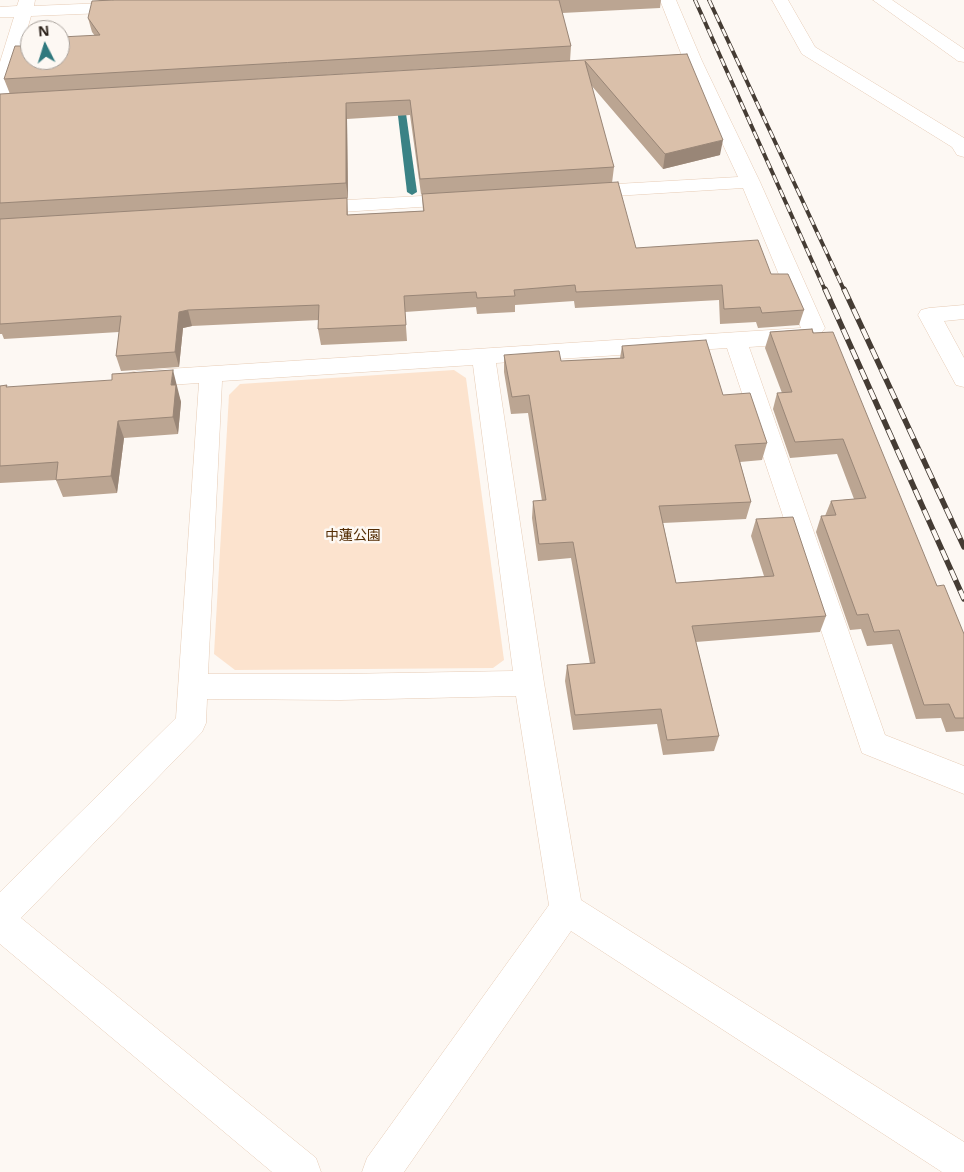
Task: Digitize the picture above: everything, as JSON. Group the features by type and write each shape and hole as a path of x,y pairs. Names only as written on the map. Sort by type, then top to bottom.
{"street":[{"path":"115,381 808,335 814,328 750,182 693,61 668,0"},
{"path":"780,0 808,50 959,144 964,151"},
{"path":"881,0 964,57"},
{"path":"0,12 25,6 149,6"},
{"path":"0,93 25,6"},
{"path":"673,62 693,61"},
{"path":"0,102 20,101"},
{"path":"562,194 750,182"},
{"path":"286,210 474,199"},
{"path":"964,312 930,315 964,379"},
{"path":"735,340 873,744 964,780"},
{"path":"381,1172 566,909 529,683 483,356"},
{"path":"0,915 190,723 211,374"},
{"path":"193,686 340,687 529,683"},
{"path":"566,909 964,1164"},
{"path":"0,922 302,1172"}],"green space":[{"name":"中蓮公園","path":"454,370 466,378 504,660 493,668 235,670 214,654 229,395 240,384"}],"building":[{"path":"559,0 571,46 4,79 15,46 20,46 20,70 70,70 70,37 100,35 88,18 92,1"},
{"path":"687,54 723,140 665,154 585,61 614,167 420,179 410,100 346,103 346,183 0,203 0,94"},
{"path":"618,182 636,248 758,240 771,274 788,274 804,310 762,313 760,307 724,309 722,285 576,292 575,285 514,290 515,296 477,298 476,292 404,296 406,325 318,329 319,305 188,310 179,312 175,352 116,356 121,316 0,324 0,219 347,198 347,215 424,211 422,194"},
{"path":"812,329 813,333 833,332 937,586 944,585 964,634 964,718 955,718 949,704 924,705 899,630 874,632 868,614 857,615 821,516 836,515 831,501 866,498 843,439 795,442 777,393 792,392 770,332"},
{"path":"706,340 723,395 750,393 767,443 735,445 751,502 659,506 676,583 774,576 756,519 793,517 826,616 692,626 719,736 667,740 661,709 575,715 567,665 595,663 573,542 539,544 533,501 546,500 529,395 512,397 504,355 559,351 561,361 624,358 622,346"},
{"path":"173,370 171,385 176,385 173,417 118,421 111,476 56,480 58,462 0,466 0,386 112,380 112,374"}],"waterway":[{"path":"400,99 412,192"}],"railway":[{"path":"695,0 825,290"},
{"path":"709,0 844,290"},
{"path":"825,289 964,599"},
{"path":"844,289 964,547"}]}
